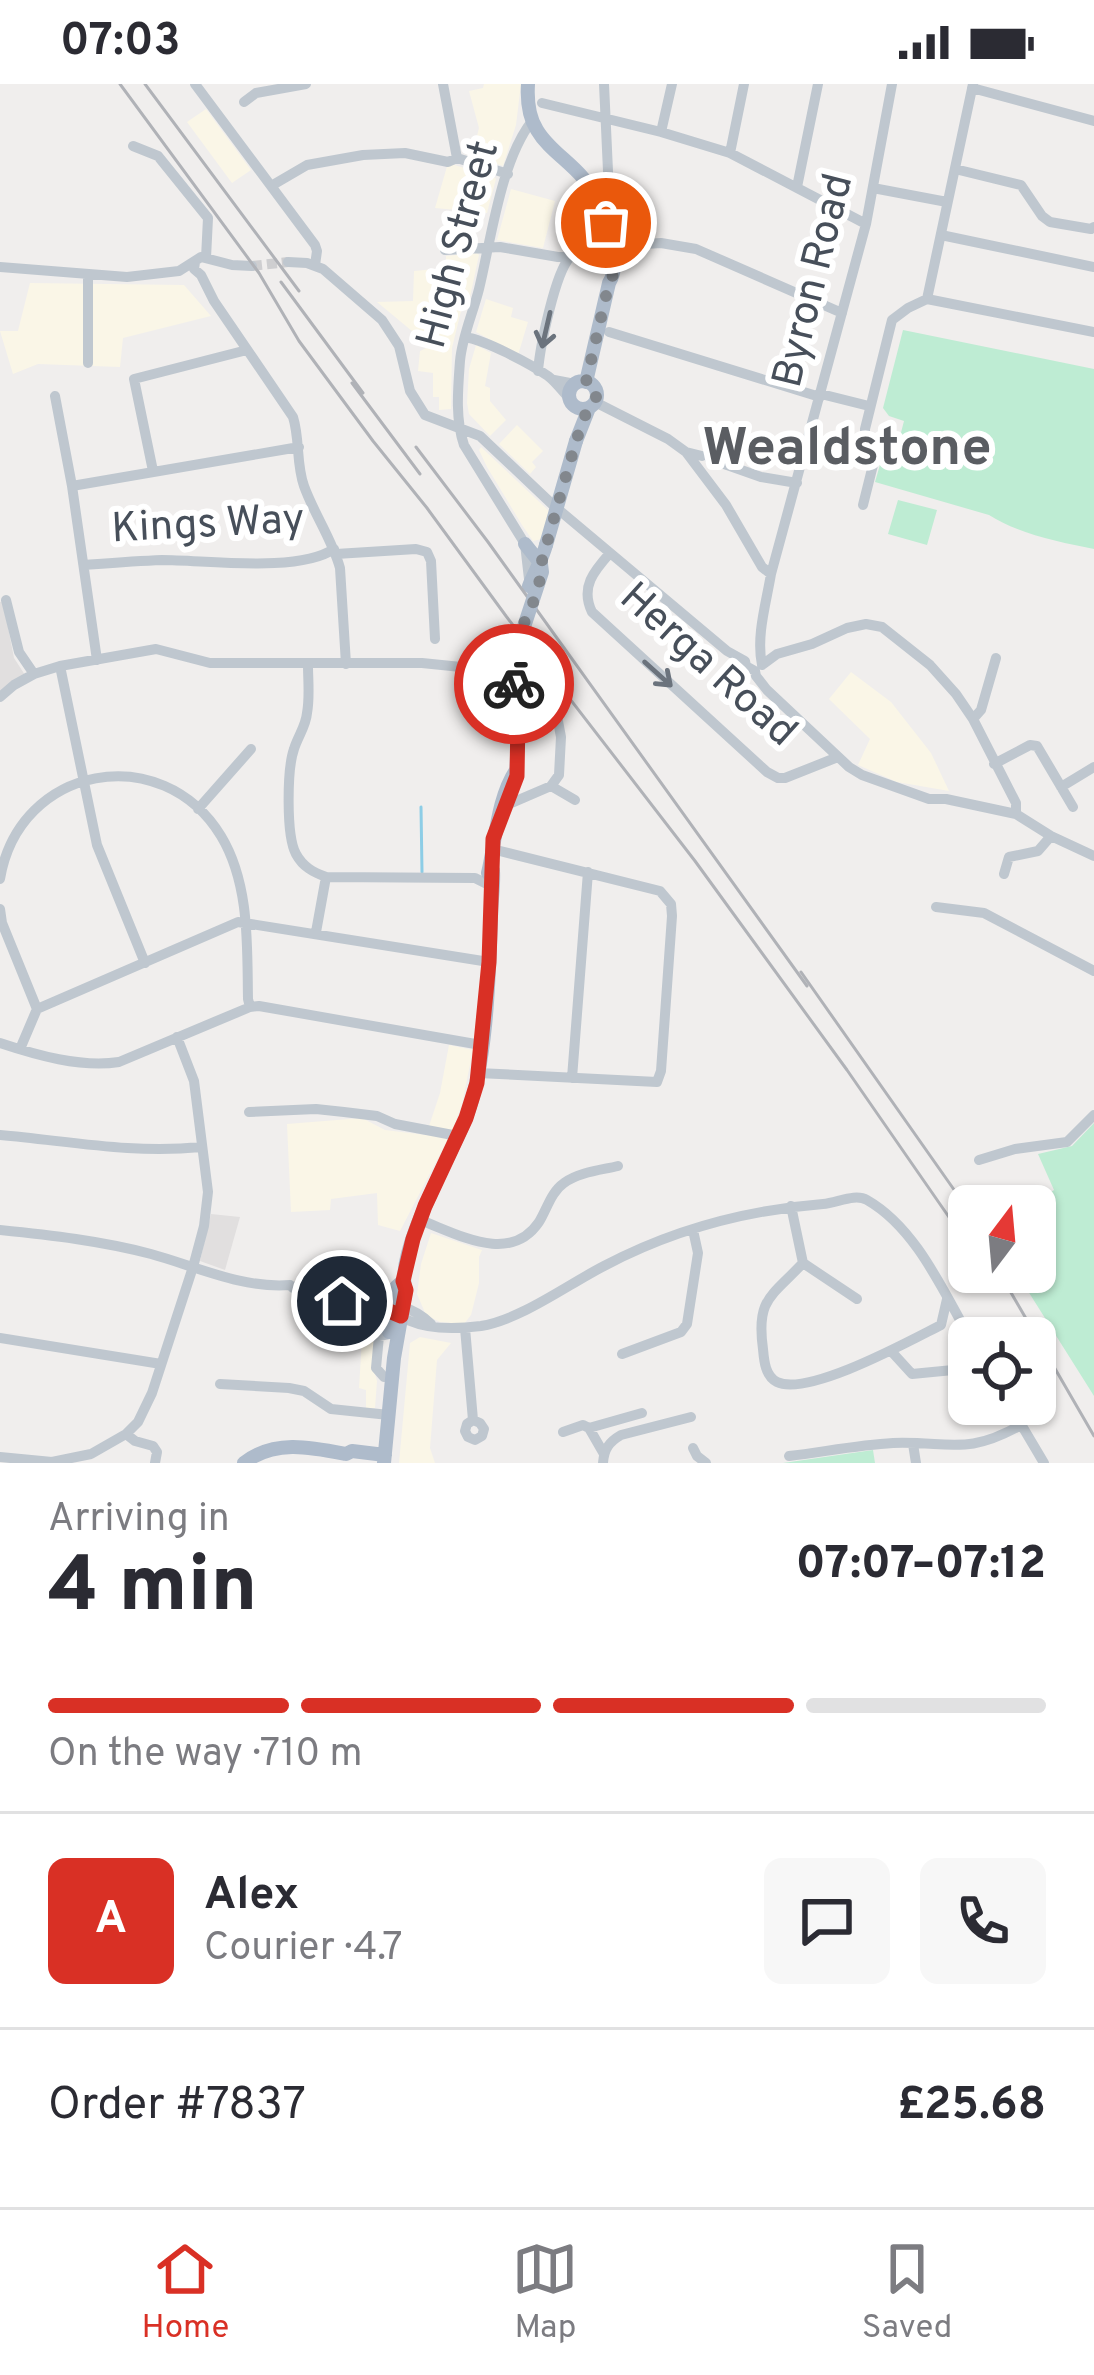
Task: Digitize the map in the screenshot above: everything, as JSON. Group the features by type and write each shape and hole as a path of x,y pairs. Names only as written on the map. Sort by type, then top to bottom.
{"main road":[{"name":"High Street","path":"528,84 532,121"},
{"path":"513,649 542,572 532,548 577,434 581,397 613,278 614,246 598,204 580,175 532,121"},
{"path":"244,1463 266,1450 286,1446 352,1451 378,1460 394,1358 396,1287 403,1281 420,1220 475,1093 489,962 487,879 516,773 513,633 535,569 541,564"},
{"path":"385,1415 388,1334 397,1309"}],"street":[{"path":"195,84 315,245 316,266"},
{"path":"244,102 256,94 305,84"},
{"path":"442,84 457,158"},
{"path":"598,204 609,193 604,84"},
{"path":"661,132 672,84"},
{"path":"730,153 744,84"},
{"path":"796,187 818,84"},
{"name":"Byron Road","path":"755,658 771,574 866,224 892,84"},
{"path":"927,298 972,86 1094,121"},
{"path":"542,103 730,153 866,224"},
{"name":"High Street","path":"532,121 499,199 465,338 459,426 466,452 532,548"},
{"path":"133,146 158,156 206,216 203,266 209,292 293,417 303,484 340,568 346,664"},
{"path":"271,186 308,165 363,155 404,153 448,163 457,158 508,174"},
{"path":"955,169 1021,185 1050,222 1094,226"},
{"path":"873,188 947,202"},
{"path":"940,235 1094,267"},
{"path":"445,250 500,247 570,257 614,246 685,246 842,313"},
{"path":"538,371 557,280 570,257"},
{"path":"287,262 316,266 371,309 402,354 410,391 430,418 482,439 728,651 755,658 812,644 847,628 878,625 930,665 973,718 1016,803 1016,814"},
{"path":"0,267 127,277 203,266 252,266"},
{"path":"88,274 88,363"},
{"path":"862,505 878,445 865,434 869,406 892,320 908,308 927,298 1094,332"},
{"path":"609,332 820,396 869,406"},
{"path":"465,338 481,341 686,452 771,574"},
{"path":"153,471 134,379 248,350"},
{"path":"55,396 97,660"},
{"path":"466,452 482,439"},
{"path":"72,486 299,447"},
{"path":"686,452 761,477 797,483"},
{"path":"529,586 532,548"},
{"name":"Kings Way","path":"85,565 160,560 300,561 335,552 416,549 427,552 431,561 435,639"},
{"name":"Herga Road","path":"610,553 588,583 592,612 766,772 785,778 838,757"},
{"path":"6,600 19,652 34,674"},
{"path":"0,698 34,674 156,649 210,663 441,663 497,678 539,696 557,716 561,767 547,787 504,810"},
{"path":"755,658 756,676 767,690 862,775 929,800 946,799 1016,814 1094,856"},
{"path":"973,718 981,710 996,658"},
{"path":"308,664 307,720 292,755 291,833 298,860 326,877 487,879"},
{"path":"60,666 97,845 146,963"},
{"path":"994,764 1030,745 1037,746 1073,807"},
{"path":"198,809 250,749"},
{"path":"1061,787 1094,767"},
{"path":"516,773 530,788 547,787 575,800"},
{"path":"0,879 19,828 42,800 84,779 118,775 177,793 224,840 247,922 250,1007"},
{"path":"1004,874 1009,857 1038,851 1051,836"},
{"path":"478,1073 657,1082 662,1071 671,904 660,891 492,849"},
{"path":"572,1078 588,872"},
{"path":"316,932 326,877"},
{"path":"936,907 984,913 1094,970"},
{"path":"0,909 37,1009"},
{"path":"20,1049 37,1009 238,922 489,962"},
{"path":"0,1042 42,1056 107,1064 250,1007 482,1045"},
{"path":"0,1456 52,1462 91,1458 138,1422 194,1267 208,1192 194,1081 178,1037"},
{"path":"249,1112 344,1112 458,1136"},
{"path":"979,1160 1067,1142 1094,1115"},
{"path":"0,1135 110,1149 201,1147"},
{"path":"420,1220 489,1245 507,1245 522,1240 538,1224 564,1183 618,1166"},
{"path":"0,1230 121,1247 262,1284 344,1294 449,1329 486,1325 622,1256 693,1230 791,1206 863,1197 916,1247 958,1317"},
{"path":"791,1206 803,1263 857,1299"},
{"path":"622,1354 681,1333 687,1324 698,1253 693,1230"},
{"path":"803,1263 761,1310 764,1363 778,1382 845,1371 891,1351 941,1324 947,1299"},
{"path":"941,1324 948,1327"},
{"path":"465,1328 473,1420"},
{"path":"0,1338 161,1364"},
{"path":"891,1351 912,1374 948,1370"},
{"path":"220,1384 289,1388 304,1391 331,1409 385,1415"},
{"path":"563,1432 642,1413"},
{"path":"603,1459 611,1440 621,1435 691,1417"},
{"path":"789,1456 892,1443 965,1447 994,1441 1021,1425 1044,1463"},
{"path":"594,1426 603,1459"},
{"path":"126,1434 153,1446 155,1463"},
{"path":"914,1444 916,1463"},
{"path":"693,1448 706,1463"}],"shaded area":[{"path":"484,84 521,84 516,125 503,166 472,156 479,128 469,91"},
{"path":"206,109 251,170 232,183 187,122"},
{"path":"448,163 496,179 487,213 435,208"},
{"path":"511,189 555,201 543,248 497,240"},
{"path":"477,253 470,297 461,311 452,348 451,409 439,410 439,397 433,397 433,373 418,371 420,351 430,346 377,302 413,301 414,271 446,268 446,256"},
{"path":"30,283 184,285 211,316 123,338 120,367 38,364 13,374 0,331 18,331"},
{"path":"486,299 513,308 511,317 528,322 518,355 476,332"},
{"path":"476,345 491,353 485,386 490,388 490,401 506,420 490,436 469,414 467,403"},
{"path":"517,425 543,451 532,462 536,467 530,474 499,444"},
{"path":"481,447 549,511 542,539 533,541 522,525 487,467"},
{"path":"0,602 14,658 25,675 0,696"},
{"path":"851,672 891,702 931,753 949,791 897,782 858,765 870,739 829,699"},
{"path":"449,1045 473,1050 462,1104 400,1231 378,1225 377,1193 331,1199 330,1210 291,1212 287,1124 362,1118 385,1130 426,1135"},
{"path":"211,1214 240,1217 225,1270 200,1261"},
{"path":"431,1233 482,1250 479,1283 464,1324 426,1315 417,1294"},
{"path":"420,1337 451,1343 437,1360 430,1448 435,1463 399,1463 410,1343"},
{"path":"362,1339 375,1341 375,1408 366,1408 366,1390 359,1388"}],"green space":[{"path":"903,330 1094,369 1094,549 875,482 886,444 898,444 904,421 889,416 883,408"},
{"path":"898,500 937,510 927,545 888,534"},
{"path":"1094,1123 1094,1396 1056,1336 1056,1317 1044,1317 1029,1293 1056,1293 1056,1185 1052,1185 1038,1154 1072,1146"},
{"path":"873,1450 875,1463 783,1463"}],"waterway":[{"path":"421,807 422,872"}],"tunnel":[{"path":"252,266 288,262"}],"railway":[{"path":"120,84 259,273 299,341 695,861 948,1216"},
{"path":"145,84 299,291"},
{"path":"281,282 363,393"},
{"path":"352,383 420,474"},
{"path":"416,447 807,986"},
{"path":"801,972 951,1185"},
{"path":"1011,1293 1094,1436"}],"way so far":[{"path":"514,684 515,642 536,593 576,441 597,394 586,382 614,272 606,223"}],"district":[{"name":"Wealdstone","path":"847,450"}],"route":[{"path":"342,1301 401,1316 413,1239 475,1093 489,962 493,839 517,776 514,684"}]}
